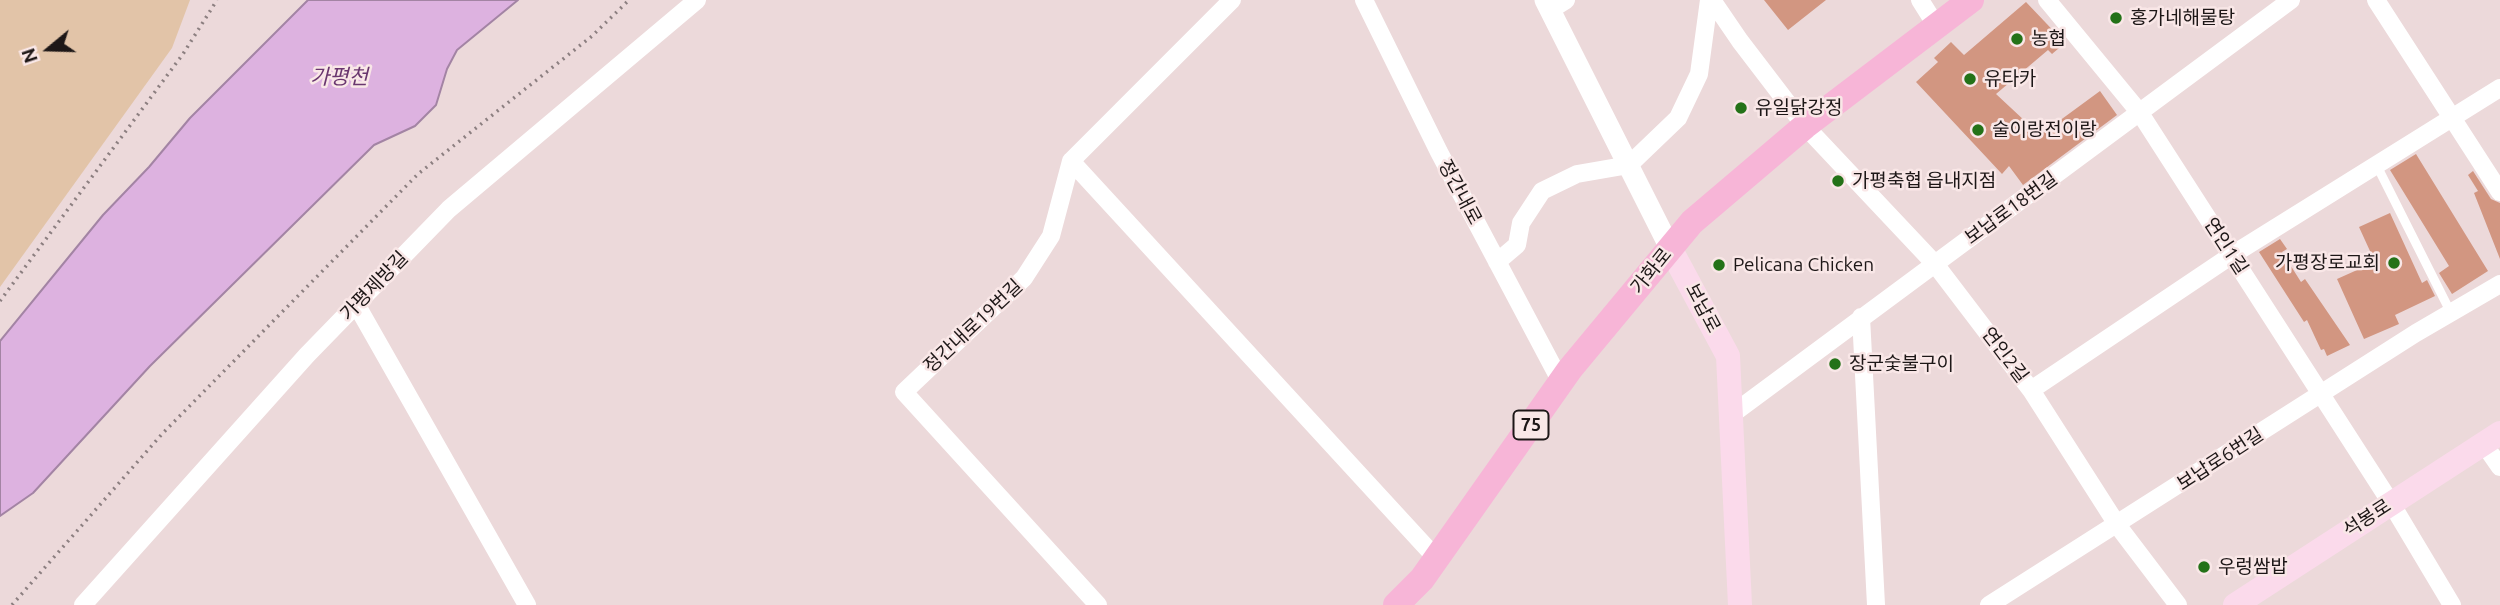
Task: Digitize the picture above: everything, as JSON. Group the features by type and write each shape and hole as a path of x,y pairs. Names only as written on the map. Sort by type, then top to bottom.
{"main road":[{"name":"가화로","path":"1396,605 1422,579 1561,382 1692,222 1805,126 1971,0"},
{"name":"보납로","path":"1671,247 1728,356 1740,605"},
{"name":"석봉로","path":"2235,605 2492,438"}],"street":[{"name":"가평제방길","path":"83,605 356,304 449,209 697,0"},
{"path":"1232,0 1071,161 1436,558"},
{"name":"정간내로","path":"1364,0 1561,382"},
{"path":"1497,262 1517,245 1521,223 1542,191 1577,174 1629,165 1678,118 1694,89 1706,43 1711,0"},
{"name":"연인2길","path":"1711,0 1805,126 1936,264 2031,390 2118,526 2178,605"},
{"path":"1920,0 1937,27"},
{"name":"연인1길","path":"2047,0 2140,113 2390,503 2452,605"},
{"name":"보납로18번길","path":"1731,415 2291,0"},
{"path":"2376,0 2500,192"},
{"name":"보납로","path":"1554,3 1629,165 1671,247"},
{"path":"2031,390 2232,255 2500,88"},
{"name":"정간내로19번길","path":"1071,161 1051,236 1024,278 904,392 1098,605"},
{"name":"보납로6번길","path":"1989,605 2118,526 2320,394 2500,284"},
{"path":"356,304 527,605"},
{"path":"1861,317 1876,605"},
{"path":"2492,438 2500,467"}],"lane":[{"path":"2377,166 2451,313"}],"path":[{"path":"0,301 183,54 216,0"},
{"path":"12,605 162,434 418,174 592,36 629,0"}],"shaded area":[{"path":"0,0 190,0 172,48 0,287"}],"water":[{"name":"가평천","path":"308,0 518,0 457,50 447,69 436,105 415,126 374,145 150,366 33,493 0,516 0,341 103,215 149,167 190,118"}],"building":[{"path":"1764,0 1826,0 1788,30"},
{"path":"2026,2 2065,43 2052,54 2048,50 1996,94 2040,135 2100,91 2117,115 2023,185 2009,166 2002,174 1916,82 1938,62 1934,58 1951,42 1964,55"},
{"path":"2416,154 2488,271 2452,294 2439,273 2449,266 2390,170"},
{"path":"2473,171 2491,199 2500,203 2500,259 2474,193 2478,191 2468,175"},
{"path":"2390,213 2422,283 2427,280 2435,296 2395,315 2399,324 2364,339 2337,279 2375,262 2359,227"},
{"path":"2280,239 2287,249 2282,252 2301,282 2305,279 2350,345 2327,356 2324,349 2321,350 2307,320 2304,322 2259,252"}],"place":[{"name":"홍가네해물탕","path":"2116,18"},
{"name":"농협","path":"2017,39"},
{"name":"유타카","path":"1970,79"},
{"name":"유일닭강정","path":"1741,108"},
{"name":"술이랑전이랑","path":"1978,130"},
{"name":"가평축협 읍내지점","path":"1838,181"},
{"name":"가평장로교회","path":"2394,263"},
{"name":"Pelicana Chicken","path":"1719,265"},
{"name":"장군숯불구이","path":"1835,364"},
{"name":"우렁쌈밥","path":"2204,567"}]}
